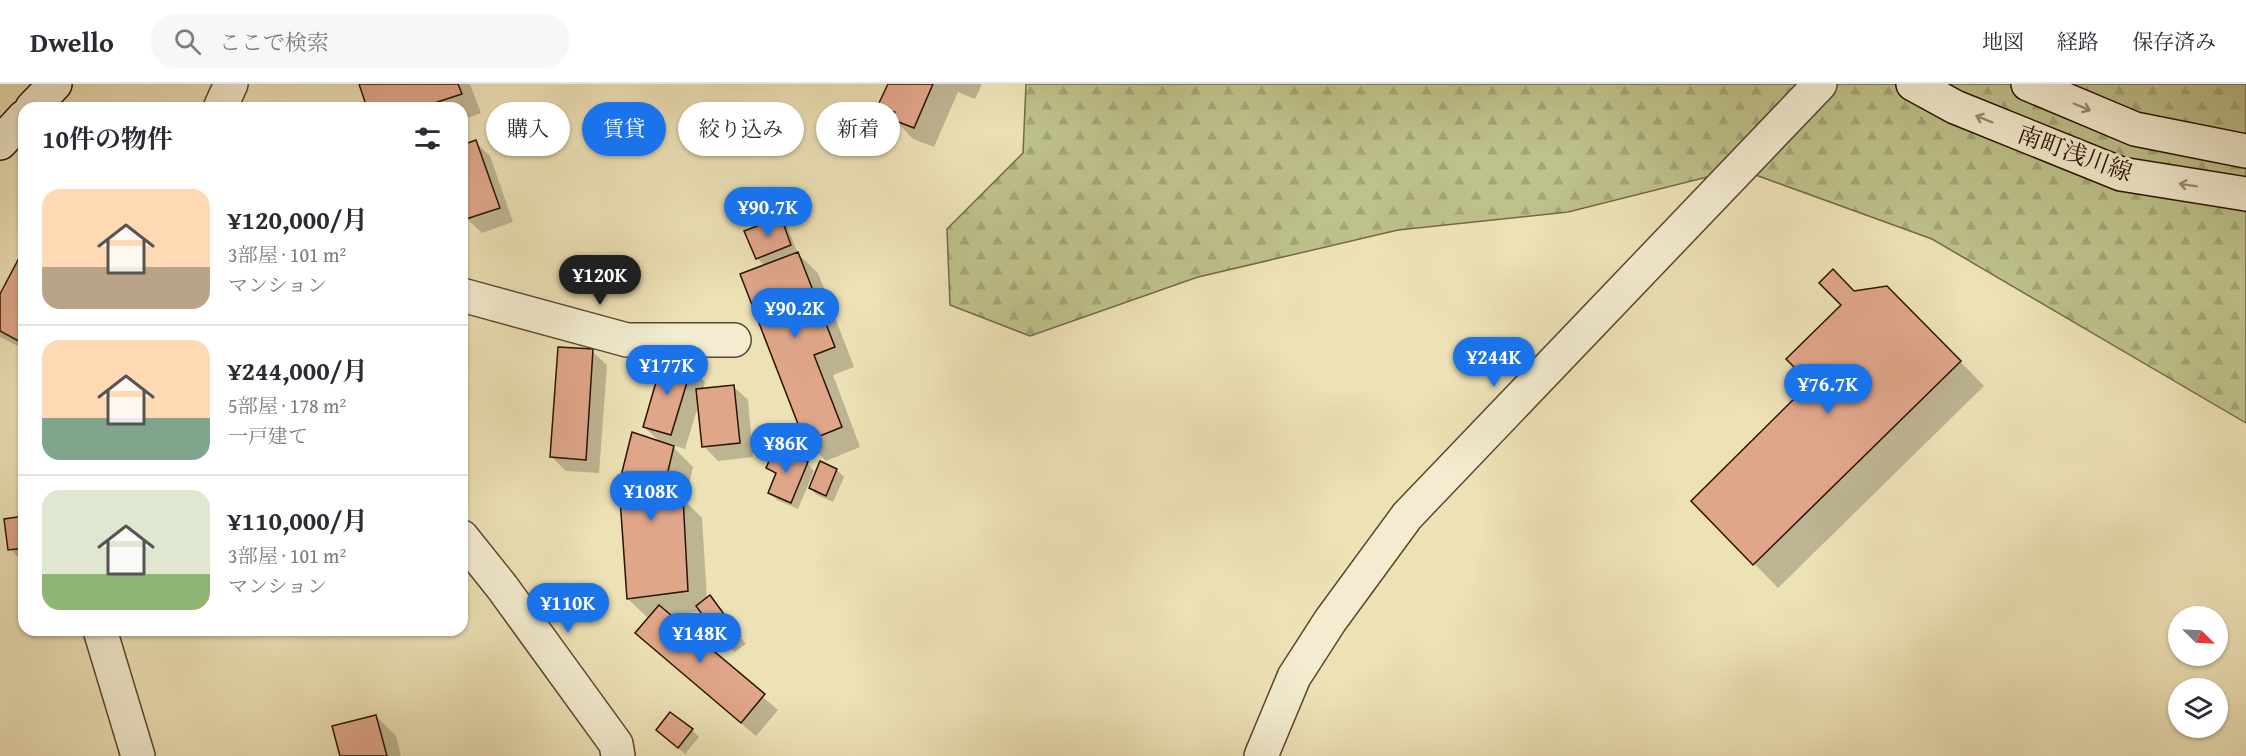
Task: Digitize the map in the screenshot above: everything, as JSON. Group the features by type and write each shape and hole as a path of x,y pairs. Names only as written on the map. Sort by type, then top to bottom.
{"street":[{"path":"38,102 55,84"},
{"path":"223,102 231,84"},
{"path":"1261,756 1294,677 1330,621 1407,516 1820,84"},
{"name":"南町浅川線","path":"1912,84 1955,107 2121,174 2246,194"},
{"name":"南町浅川線","path":"2028,84 2135,129 2246,151"},
{"path":"0,143 18,124"},
{"path":"468,297 627,340 734,340"},
{"path":"468,544 502,587 622,752"},
{"path":"102,636 138,756"}],"green space":[{"path":"1026,84 2246,84 2246,423 1932,239 1739,169 1568,212 1398,230 1198,277 1030,336 950,305 947,229 1023,153"}],"building":[{"path":"359,84 458,84 462,94 437,102 365,102"},
{"path":"888,84 933,84 914,128 900,123 900,102 879,102"},
{"path":"476,140 500,208 468,218 468,143"},
{"path":"781,217 791,245 756,259 744,231"},
{"path":"798,252 835,347 814,355 842,427 805,442 740,274"},
{"path":"18,260 18,341 0,331 0,294"},
{"path":"1833,269 1854,291 1887,286 1961,361 1753,565 1691,501 1810,383 1786,359 1841,305 1819,283"},
{"path":"558,347 593,349 586,460 550,457"},
{"path":"663,358 692,366 671,435 643,427"},
{"path":"734,385 740,443 702,447 696,389"},
{"path":"632,432 674,446 662,496 683,497 688,591 627,599 619,484"},
{"path":"775,448 808,462 791,503 768,493 776,473 766,468"},
{"path":"820,461 837,469 826,496 809,488"},
{"path":"18,517 18,549 8,550 4,519"},
{"path":"710,595 740,636 725,646 696,606"},
{"path":"659,605 765,694 741,723 635,633"},
{"path":"670,712 693,729 678,748 656,730"},
{"path":"376,715 387,756 340,756 332,726"}]}
